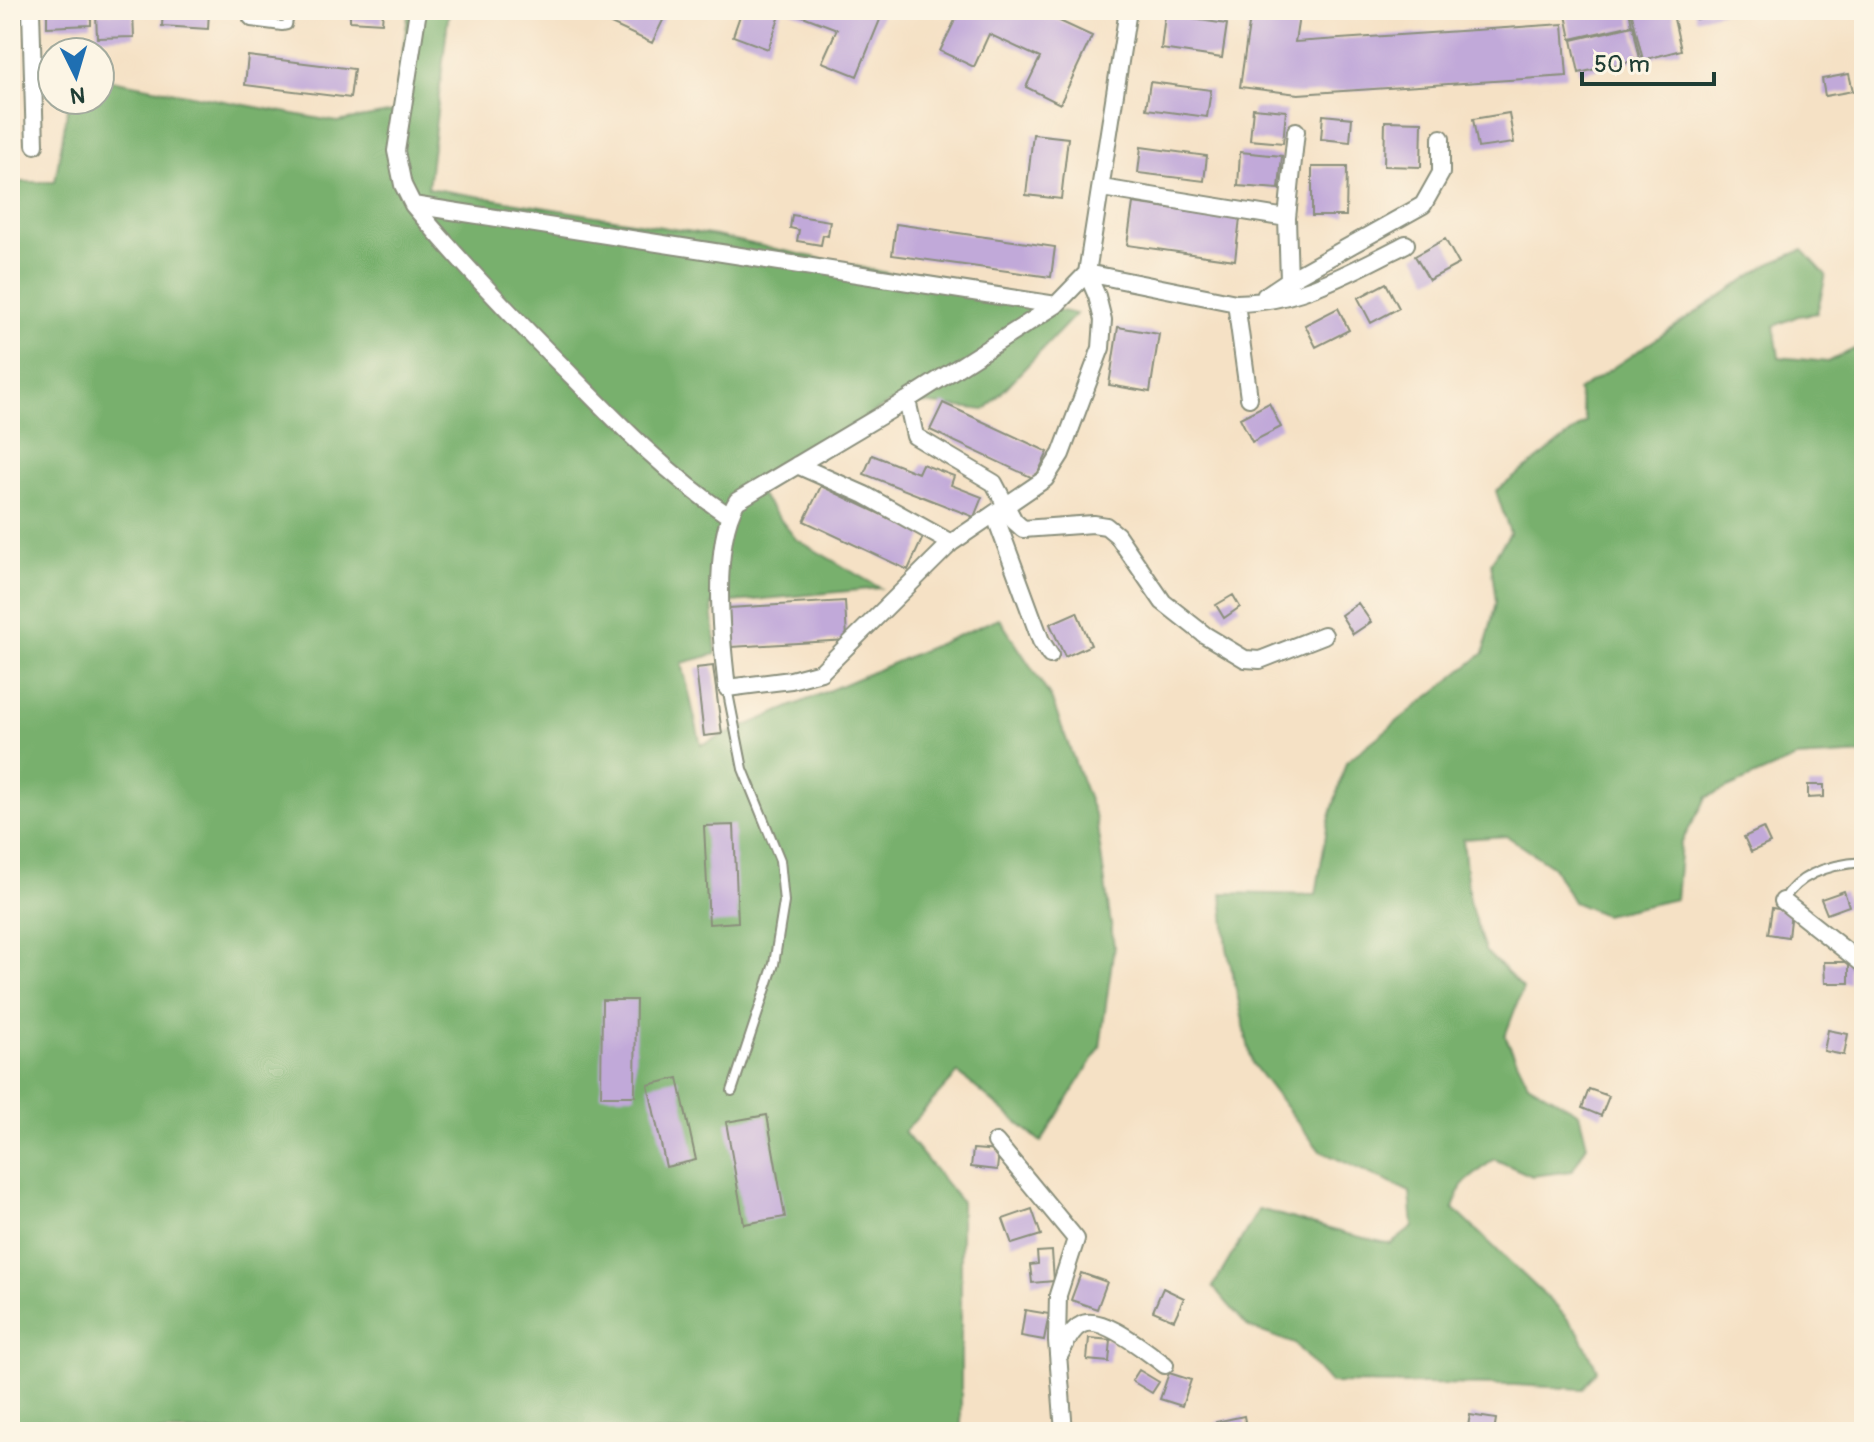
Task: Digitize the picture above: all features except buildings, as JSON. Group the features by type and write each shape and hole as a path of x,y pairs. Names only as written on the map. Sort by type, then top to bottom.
{"street":[{"path":"31,10 35,145"},
{"path":"418,10 396,151 403,185 413,205 528,332 631,437 703,499 729,516"},
{"path":"1087,273 1056,305 907,400 737,501 729,516 724,548 720,625 727,688 791,680 821,672 951,543 1045,479 1061,454 1101,348 1103,320 1087,273 1128,10"},
{"path":"1289,280 1287,218 1296,131"},
{"path":"1254,303 1423,205 1441,173 1441,138"},
{"path":"1102,188 1287,218"},
{"path":"413,205 1056,305"},
{"path":"1087,273 1236,303 1254,303 1324,286 1406,244"},
{"path":"1236,303 1249,398"},
{"path":"907,400 915,436 994,483 1014,521 1023,529 1093,524 1106,526 1117,535 1163,602 1205,635 1245,659 1260,660 1324,635"},
{"path":"797,465 865,495 951,543"},
{"path":"1004,505 998,524 1041,641 1050,655"},
{"path":"1783,901 1864,965"},
{"path":"996,1142 1076,1239 1058,1295 1058,1358 1064,1432"},
{"path":"1058,1358 1080,1325 1091,1322 1104,1325 1165,1365"}],"lane":[{"path":"247,10 251,22 282,26 287,25 290,10"},
{"path":"727,688 743,769 780,860 784,902 774,964 732,1091"},
{"path":"1783,901 1792,885 1836,864 1864,862"}],"green space":[{"path":"409,10 449,10 428,188 716,236 1076,314 985,410 895,400 752,484 796,539 880,588 712,604 716,654 682,663 701,745 999,618 1051,698 1096,819 1114,946 1100,1048 1041,1142 958,1073 904,1132 961,1202 961,1432 10,1432 10,182 55,182 66,116 116,116 116,81 337,122 394,112"},
{"path":"1803,250 1826,275 1817,313 1798,316 1774,326 1779,357 1828,362 1864,344 1864,754 1796,758 1707,797 1681,843 1676,899 1604,915 1573,902 1553,867 1507,836 1463,839 1469,901 1485,951 1523,988 1505,1036 1528,1083 1579,1113 1587,1145 1572,1171 1532,1176 1494,1159 1462,1185 1453,1208 1555,1305 1578,1331 1597,1369 1583,1389 1330,1383 1295,1344 1248,1327 1213,1287 1259,1209 1391,1244 1413,1227 1410,1192 1320,1151 1252,1063 1227,948 1222,893 1316,895 1327,828 1346,762 1484,653 1496,602 1491,562 1510,533 1496,491 1586,422 1578,391 1769,264"}]}
